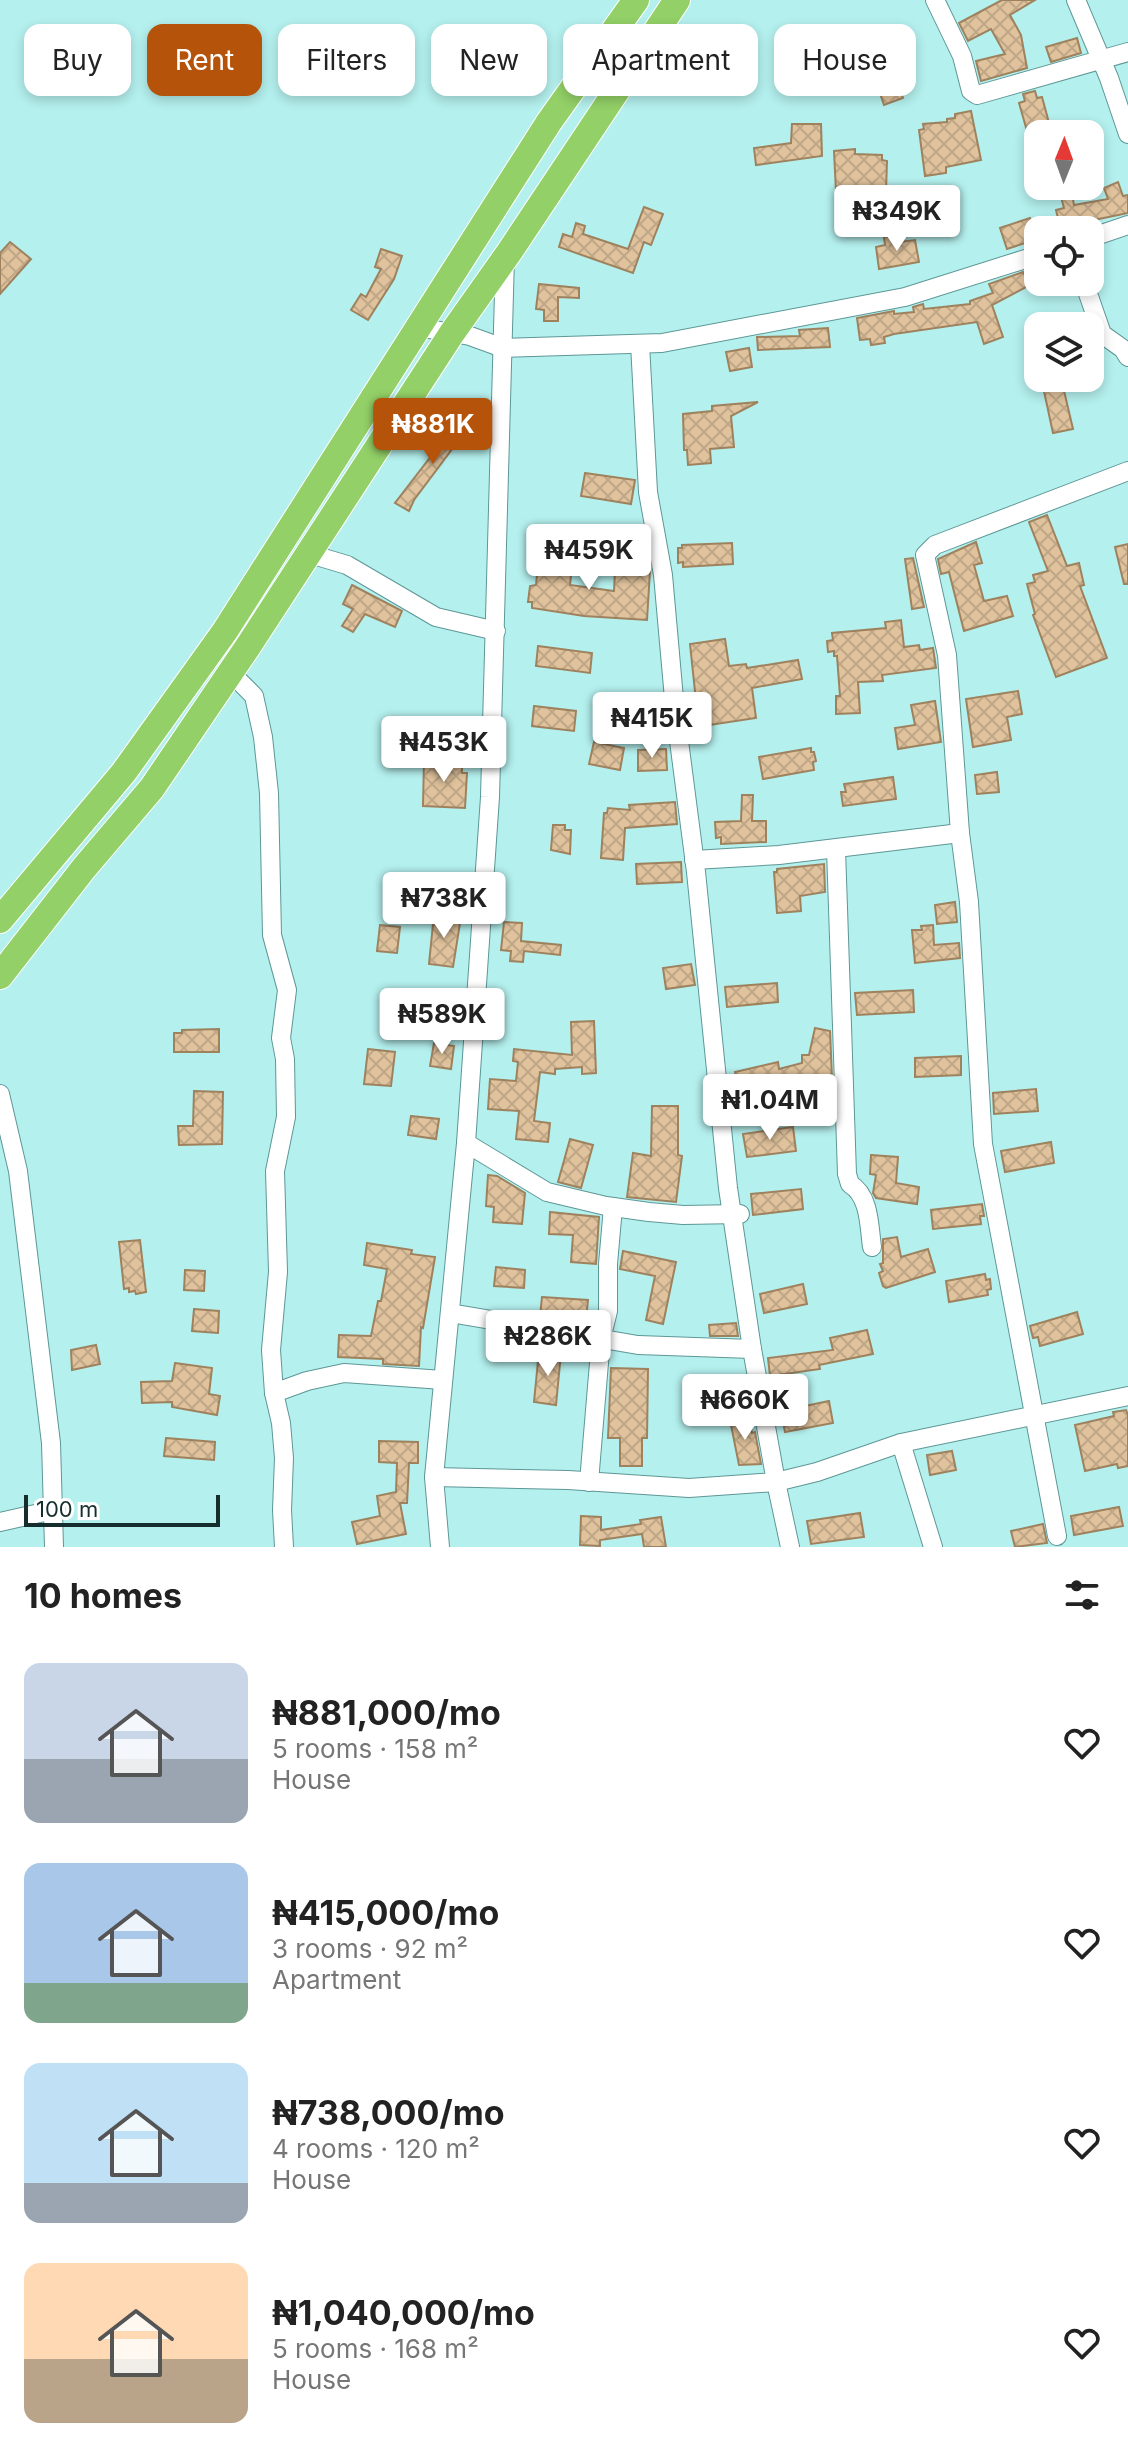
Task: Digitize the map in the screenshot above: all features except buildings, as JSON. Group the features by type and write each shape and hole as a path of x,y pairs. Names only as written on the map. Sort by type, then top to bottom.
{"highway":[{"path":"0,920 124,772 225,631 549,122 636,0"},
{"path":"0,976 84,868 152,788 231,673 452,333 677,0"},
{"path":"279,546 306,558"},
{"path":"62,846 84,868"}],"street":[{"path":"935,0 962,56 974,94 982,95 1128,52"},
{"path":"1076,0 1128,134"},
{"path":"1104,233 1128,225"},
{"path":"440,1547 434,1477 466,1143 487,845 496,631 505,257"},
{"path":"417,327 470,336 503,348 662,343 905,297 1024,259"},
{"path":"1089,296 1102,334 1126,351"},
{"path":"640,344 648,492 663,575 728,1188 752,1349 790,1547"},
{"path":"1057,1536 983,1144 969,902 960,833 947,655 925,555 935,545 1128,471"},
{"path":"306,558 347,565 436,617 496,631"},
{"path":"231,673 254,696 263,737 269,793 272,935 287,990 281,1038 285,1059 286,1117 275,1171 278,1272 271,1350 284,1458 284,1547"},
{"path":"694,860 836,849 960,833"},
{"path":"836,849 847,1174 850,1184 865,1202 872,1247"},
{"path":"0,1094 18,1171 51,1443 54,1547"},
{"path":"466,1143 547,1192 613,1207 683,1215 740,1214"},
{"path":"589,1482 601,1339 608,1311 613,1207"},
{"path":"450,1313 638,1345 752,1349"},
{"path":"274,1393 307,1381 344,1373 443,1380"},
{"path":"434,1477 689,1488 776,1482 817,1472 901,1443 1128,1396"},
{"path":"901,1443 933,1547"},
{"path":"0,1522 53,1510"}]}
